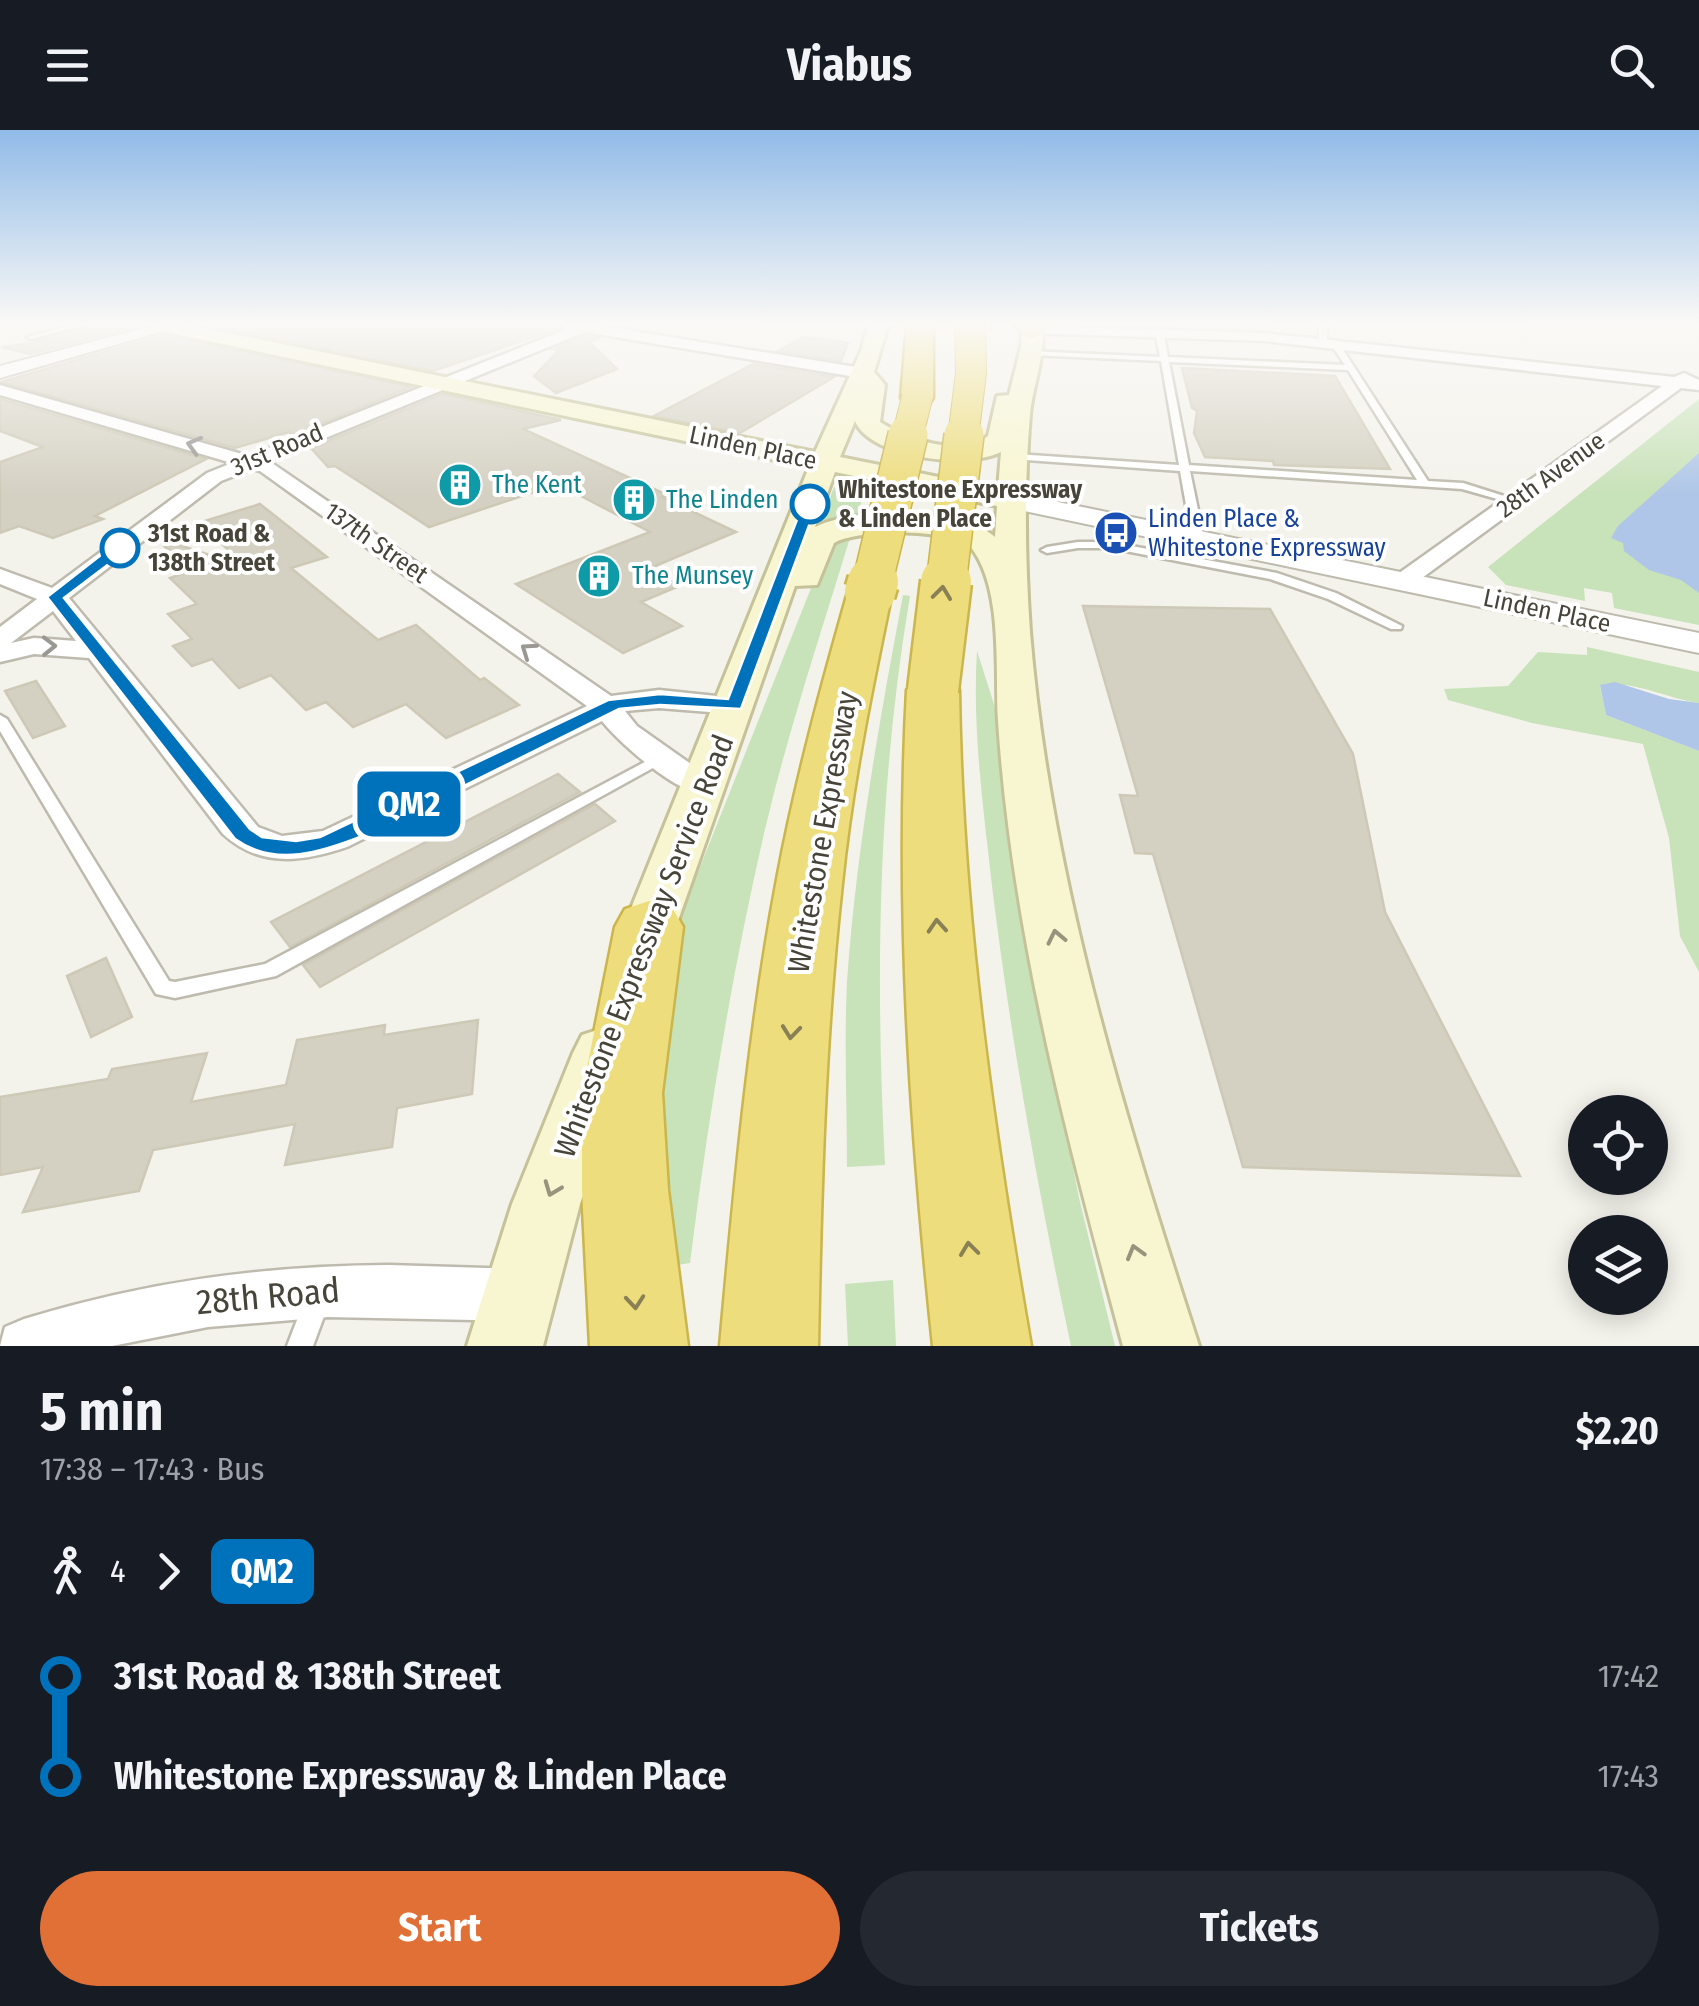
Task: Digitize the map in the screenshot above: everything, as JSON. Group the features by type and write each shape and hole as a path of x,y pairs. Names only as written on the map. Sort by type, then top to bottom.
{"highway":[{"name":"Whitestone Expressway","path":"768,1346 782,1128 806,901 826,782 918,382"},
{"path":"970,382 933,690 931,794 940,980 982,1346"},
{"path":"639,1346 625,1190 622,1093 650,927"}],"main road":[{"name":"Linden Place","path":"436,382 1014,501"},
{"name":"Whitestone Expressway Service Road","path":"511,1320 546,1204 650,927 683,773 735,705 824,463 858,382"},
{"path":"870,382 873,385 866,420 873,430 922,448 980,450 1001,438 1009,382"},
{"path":"1023,382 1018,411 1012,608 1025,769 1054,927 1088,1076 1161,1346"},
{"path":"760,638 802,582 822,537 846,525 948,528 970,533 988,548 1012,608"}],"street":[{"name":"31st Road","path":"0,639 214,477 445,382"},
{"name":"28th Avenue","path":"1402,581 1689,383"},
{"name":"137th Street","path":"0,390 274,470 608,707 621,728 683,773"},
{"name":"Linden Place","path":"1014,501 1699,643"},
{"path":"0,576 55,597 242,834 256,844 288,849 314,846 345,835 608,707 651,699 735,705"},
{"path":"0,654 64,646 98,651"},
{"name":"28th Road","path":"24,1346 115,1316 157,1307 234,1295 320,1290 511,1320"}],"lane":[{"path":"1169,382 1198,539"},
{"path":"1359,382 1424,484"},
{"path":"1016,457 1463,486 1515,501"},
{"path":"1047,550 1078,544 1110,545 1273,576 1332,596 1396,626"},
{"path":"0,718 163,988 175,990 269,971 683,773"},
{"path":"300,1346 320,1290"}],"green space":[{"path":"1699,399 1699,625 1614,608 1612,593 1584,588 1585,601 1506,585 1488,567"},
{"path":"834,487 864,493 856,519 820,525"},
{"path":"852,531 784,754 753,883 722,1045 690,1263 658,1268 639,1128 667,950 827,548"},
{"path":"903,595 910,596 891,737 882,879 880,1022 885,1165 847,1167 846,1028 851,933 869,788"},
{"path":"1587,647 1699,672 1699,703 1636,687 1600,686 1606,715 1699,751 1699,972 1680,936 1669,838 1643,744 1532,723 1448,700 1444,689 1508,686 1538,652 1587,655"},
{"path":"977,651 1000,723 1007,832 1079,1198 1115,1346 1071,1346 1048,1233 993,894 977,742"},
{"path":"893,1280 896,1346 848,1346 845,1284"}],"water":[{"path":"1699,453 1699,593 1681,580 1649,570 1624,551 1623,543 1611,538 1618,526"},
{"path":"1615,682 1669,699 1699,703 1699,751 1606,715 1600,685"}],"building":[{"path":"1,382 386,382 411,387 293,435 289,432 235,448"},
{"path":"541,382 585,382 556,393"},
{"path":"719,382 826,382 740,433 654,416"},
{"path":"1185,382 1338,382 1390,469 1274,465 1273,461 1205,457 1194,433 1197,411 1192,408"},
{"path":"443,394 561,420 523,429 667,495 662,497 736,532 648,569 679,586 641,602 682,626 623,653 516,584 650,532 558,484 429,527 335,466 328,467 311,448"},
{"path":"0,399 206,459 95,516 103,519 53,538 19,526 0,533 0,462 43,447 0,431"},
{"path":"260,504 327,557 291,568 378,640 416,625 480,680 484,678 519,705 446,738 406,704 353,727 326,702 306,710 271,675 239,688 212,659 192,666 173,646 192,639 168,614 197,604 170,578 190,571 155,537 249,568 198,523"},
{"path":"1083,606 1270,609 1353,754 1385,912 1520,1176 1243,1167 1153,854 1135,853 1120,795 1138,796"},
{"path":"36,681 65,726 33,738 5,691"},
{"path":"558,774 580,792 290,947 271,922"},
{"path":"595,804 615,821 320,987 303,965"},
{"path":"106,958 132,1017 91,1037 67,976"},
{"path":"478,1020 472,1094 397,1108 392,1147 285,1165 295,1124 153,1150 139,1191 23,1212 43,1167 0,1175 0,1097 108,1079 112,1069 207,1053 191,1102 286,1085 297,1040 385,1025 384,1035"}],"bus line":[{"name":"QM2","path":"120,548 55,597 242,834 256,844 305,848 358,830 614,704 660,699 735,705 810,504"}],"place":[{"name":"The Kent","path":"460,485"},
{"name":"The Linden","path":"634,500"},
{"name":"Whitestone Expressway & Linden Place","path":"810,504"},
{"name":"Linden Place & Whitestone Expressway","path":"1116,533"},
{"name":"31st Road & 138th Street","path":"120,548"},
{"name":"The Munsey","path":"599,576"}]}
